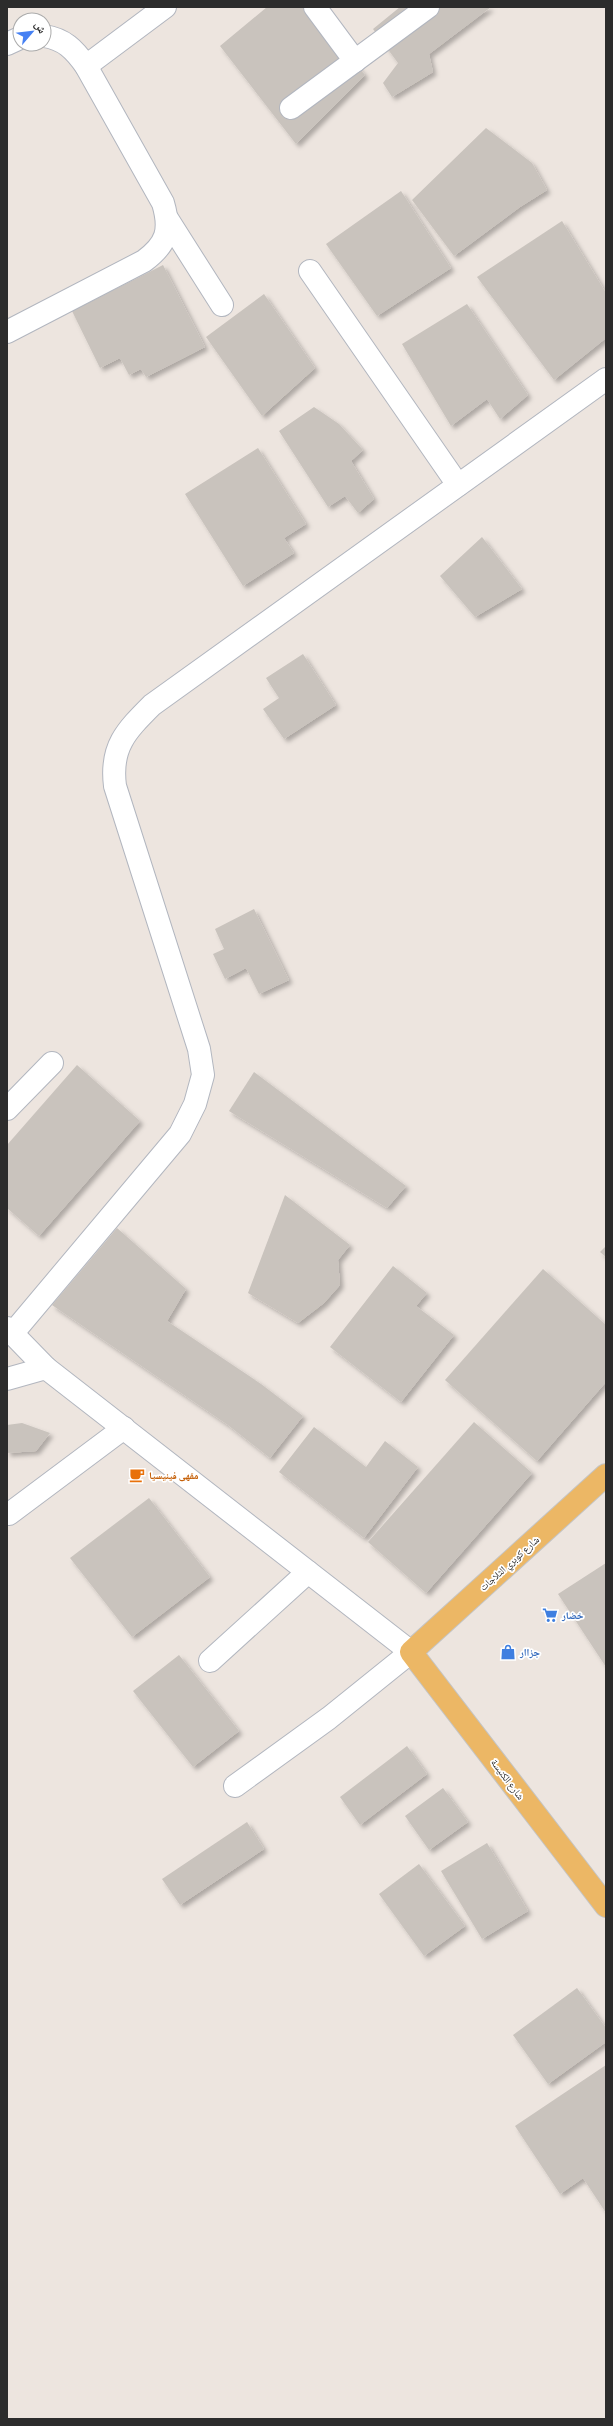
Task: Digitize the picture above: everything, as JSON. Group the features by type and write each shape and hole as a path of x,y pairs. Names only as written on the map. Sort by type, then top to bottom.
{"main road":[{"name":"شارع كوبري الثلاجات","path":"411,1652 606,1475"},
{"name":"شارع الكنيسة","path":"411,1652 606,1906"}],"street":[{"path":"86,66 166,7"},
{"path":"315,7 355,61"},
{"path":"291,108 428,7"},
{"path":"52,37 58,38 75,50 86,66 164,203 168,220 222,305"},
{"path":"7,332 144,261 158,252 166,236 168,220"},
{"path":"310,271 458,485"},
{"path":"235,1786 328,1718 411,1652 46,1368 9,1331 180,1134 195,1104 203,1075 199,1049 115,786 112,766 118,748 129,728 152,705 606,379"},
{"path":"7,1109 52,1063"},
{"path":"7,1379 46,1368"},
{"path":"9,1514 124,1428"},
{"path":"210,1661 308,1572"}],"building":[{"path":"267,7 325,7 314,16 365,75 296,144 220,46"},
{"path":"400,7 491,7 429,54 433,72 392,97 383,83 398,63 373,29"},
{"path":"486,128 532,163 547,190 520,207 454,256 412,200"},
{"path":"401,191 451,268 377,316 326,244"},
{"path":"562,221 606,293 606,338 554,380 477,277"},
{"path":"163,265 205,347 146,377 141,369 129,375 120,358 100,368 72,311"},
{"path":"264,294 315,368 262,416 206,337"},
{"path":"467,304 528,395 500,419 487,399 451,426 402,344"},
{"path":"314,407 339,424 363,450 351,461 374,499 358,513 345,496 328,507 279,431"},
{"path":"258,448 306,524 284,538 294,553 243,586 185,494"},
{"path":"482,537 522,589 475,617 440,576"},
{"path":"303,654 336,705 284,739 263,709 279,698 266,678"},
{"path":"254,909 289,980 259,994 246,968 225,979 213,954 224,949 215,929"},
{"path":"77,1065 140,1121 39,1236 7,1208 7,1145"},
{"path":"254,1072 406,1186 387,1208 229,1111"},
{"path":"285,1195 350,1245 338,1260 340,1285 324,1303 298,1323 248,1293"},
{"path":"117,1228 186,1289 167,1321 261,1384 303,1416 270,1458 228,1425 52,1305"},
{"path":"606,1246 606,1257 600,1252"},
{"path":"393,1266 427,1293 416,1306 454,1335 401,1402 330,1347"},
{"path":"543,1269 606,1325 606,1382 537,1461 445,1380"},
{"path":"474,1422 532,1473 426,1593 368,1542"},
{"path":"22,1423 50,1433 36,1451 7,1453 7,1425"},
{"path":"314,1427 366,1467 385,1441 418,1467 364,1538 279,1472"},
{"path":"149,1498 210,1577 132,1637 70,1558"},
{"path":"606,1563 606,1667 558,1594"},
{"path":"179,1655 239,1731 193,1767 133,1691"},
{"path":"407,1746 427,1774 360,1825 340,1797"},
{"path":"443,1788 468,1822 429,1850 405,1816"},
{"path":"247,1822 264,1849 180,1905 162,1879"},
{"path":"487,1843 528,1911 482,1939 441,1871"},
{"path":"419,1864 465,1926 424,1956 379,1894"},
{"path":"577,1988 606,2028 606,2042 548,2084 513,2035"},
{"path":"606,2065 606,2213 583,2178 560,2194 515,2126"}],"place":[{"name":"مقهى فينيسيا","path":"137,1475"},
{"name":"خضار","path":"550,1615"},
{"name":"جزاار","path":"508,1652"}]}
